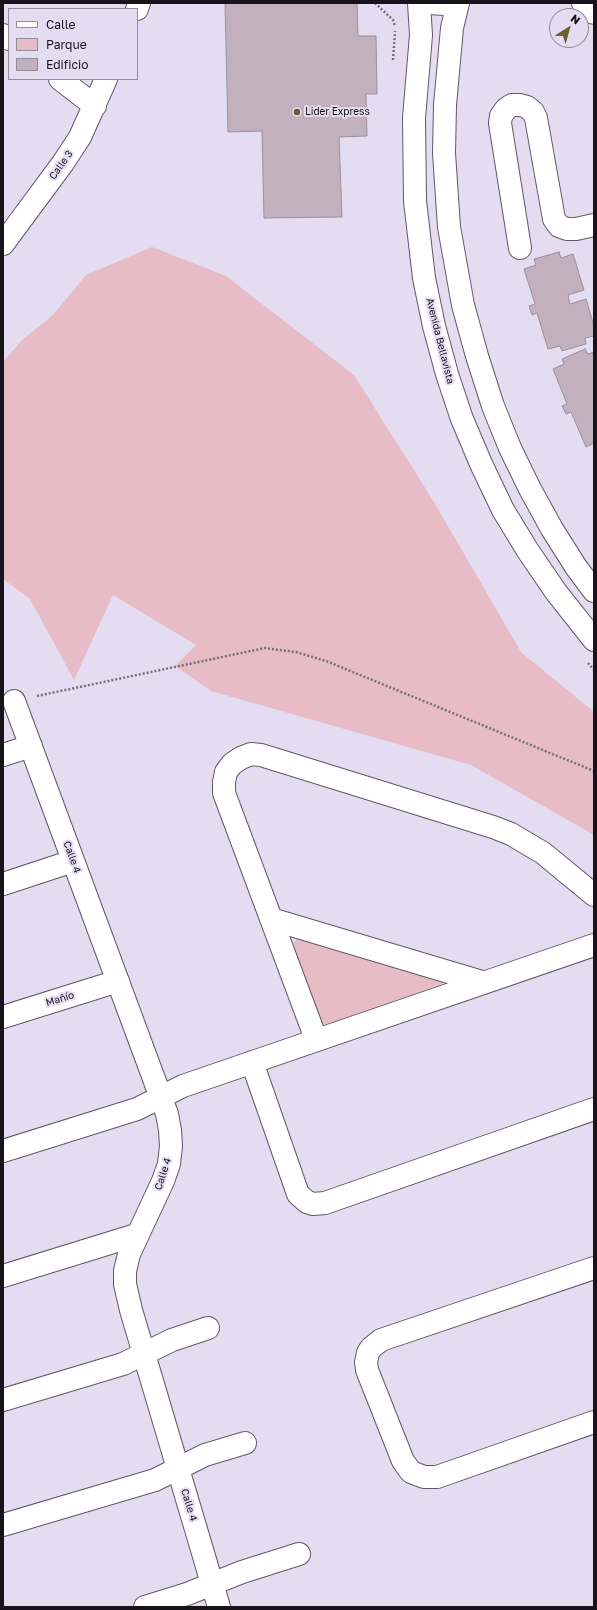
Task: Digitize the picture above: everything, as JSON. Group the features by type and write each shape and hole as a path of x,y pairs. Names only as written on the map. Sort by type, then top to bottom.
{"street":[{"name":"Avenida Bellavista","path":"419,3 421,35 414,118 415,201 424,278 434,326 445,367 462,419 503,510 528,552 552,586 594,640"},
{"path":"429,3 452,3"},
{"path":"458,3 452,28 444,106 444,153 449,227 463,305 493,406 510,448 552,529 576,567 594,591"},
{"path":"583,3 594,13"},
{"path":"61,80 95,106"},
{"name":"Calle 3","path":"6,233 63,163 80,137 106,80"},
{"path":"520,248 500,123 501,116 506,109 512,105 527,107 533,112 536,118 554,219 559,226 567,229 576,229 594,225"},
{"name":"Calle 4","path":"14,701 167,1114 171,1146 169,1164 163,1181 128,1254 125,1284 131,1310 219,1607"},
{"path":"3,756 31,746"},
{"path":"316,1039 224,793 226,772 236,761 251,754 261,755 511,834 543,853 594,895"},
{"path":"3,884 73,861"},
{"path":"271,919 482,982"},
{"path":"3,1151 138,1109 183,1086 482,982 594,945"},
{"name":"Mañío","path":"3,1017 118,981"},
{"path":"252,1062 298,1194 302,1199 313,1204 325,1203 594,1109"},
{"path":"3,1276 136,1235"},
{"path":"594,1268 381,1340 371,1348 366,1362 367,1370 403,1461 411,1472 424,1477 436,1477 594,1422"},
{"path":"3,1400 123,1364 172,1340 208,1328"},
{"path":"3,1525 155,1480 205,1455 245,1443"},
{"path":"145,1607 187,1594 242,1572 299,1554"}],"path":[{"path":"375,3 393,20 395,28 393,56"},
{"path":"14,701 265,648 296,652 326,661 594,771"}],"green space":[{"path":"152,247 226,276 354,375 434,502 521,652 594,712 594,835 471,765 211,691 175,666 196,645 113,595 74,680 30,599 3,579 3,362 22,340 53,315 86,275"},
{"path":"299,937 441,980 443,986 329,1026 318,1018 293,949 294,942"}],"building":[{"name":"Lider Express","path":"225,3 357,3 358,36 376,36 377,94 366,94 367,136 339,137 342,217 264,218 262,131 228,132"},
{"path":"559,252 561,258 573,254 584,290 568,295 570,304 586,299 594,326 594,336 585,338 586,344 562,351 560,346 548,349 537,313 532,315 529,306 535,304 524,269 536,265 534,259"},
{"path":"585,349 588,354 594,352 594,443 586,447 571,412 566,414 562,406 567,404 553,369 564,364 562,359"}],"place":[{"name":"Lider Express","path":"297,112"}]}
